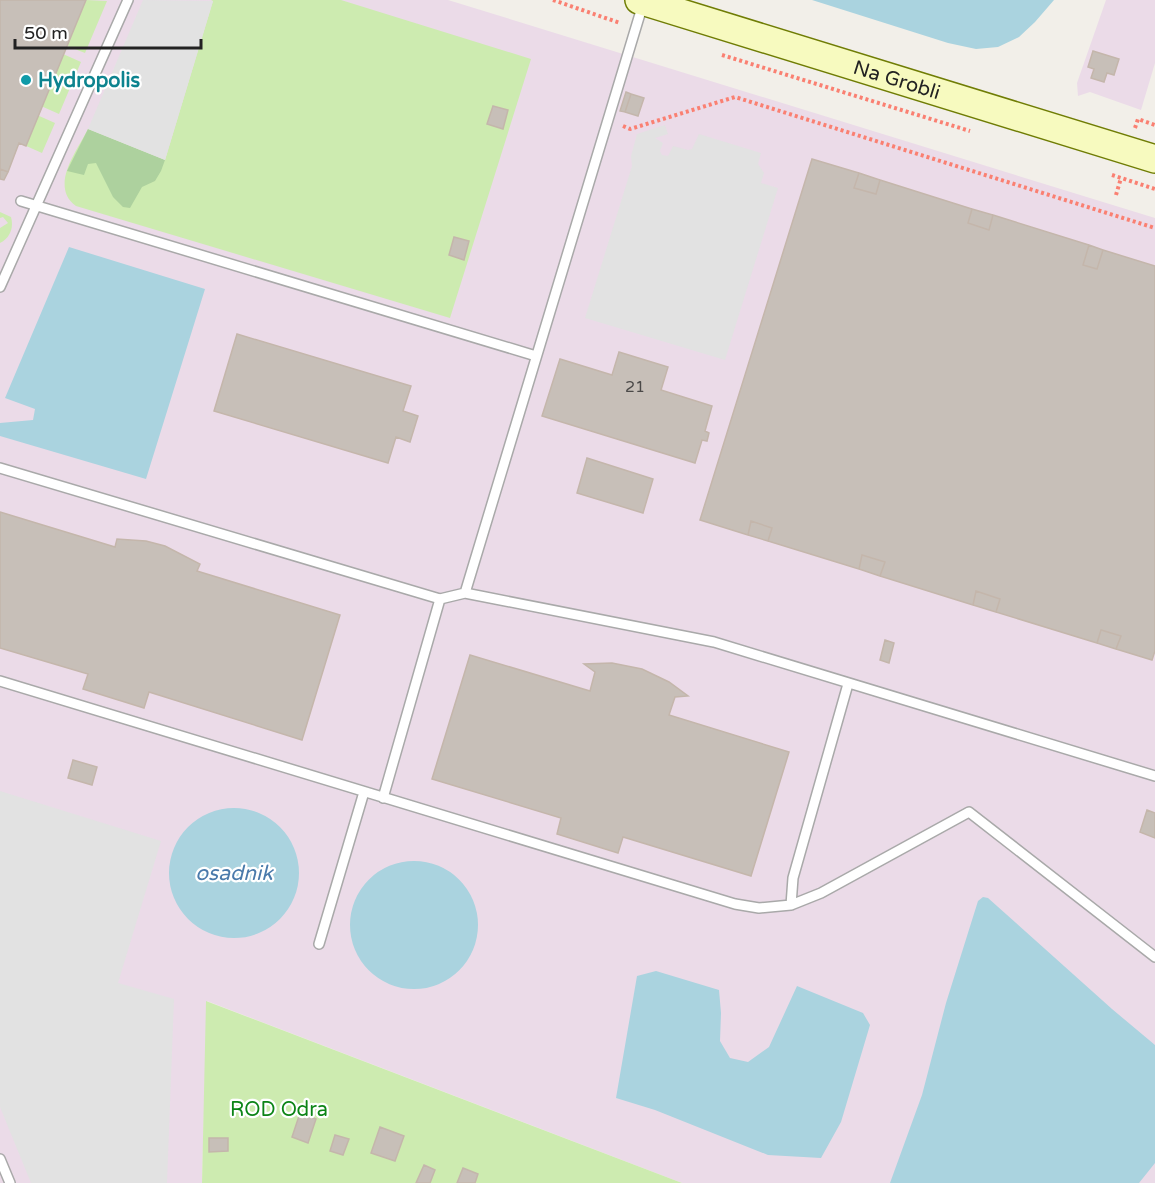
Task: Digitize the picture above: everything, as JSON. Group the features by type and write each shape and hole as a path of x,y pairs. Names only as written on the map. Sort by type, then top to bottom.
{"street":[{"name":"Na Grobli","path":"641,1 1155,159"}],"lane":[{"path":"0,287 128,0"},
{"path":"465,593 641,1"},
{"path":"21,201 536,356"},
{"path":"0,468 440,599 465,593 714,642 1155,776"},
{"path":"383,798 440,599"},
{"path":"0,681 735,904 759,908 791,905 821,893 969,812 1155,957"},
{"path":"791,905 793,878 848,684"},
{"path":"319,944 364,792"},
{"path":"0,1159 10,1183"}],"path":[{"path":"621,118 619,125 630,129 735,97 1155,228"},
{"path":"1134,132 1138,119 1155,125"},
{"path":"1116,195 1122,174"}],"shaded area":[{"path":"0,0 448,0 1155,218 1155,1183 682,1183 207,1001 202,1183 0,1183"},
{"path":"143,0 213,1 165,160 88,129"},
{"path":"1106,0 1155,0 1155,63 1141,110 1090,92 1078,96 1077,83"},
{"path":"665,125 668,134 655,138 663,143 660,151 662,155 668,156 673,146 692,149 699,134 761,153 758,164 764,173 761,183 778,188 725,360 585,318 632,166 631,156 637,134"},
{"path":"0,791 161,841 118,983 174,999 167,1183 31,1183 0,1107"}],"green space":[{"path":"86,0 107,1 85,53 67,46"},
{"path":"211,0 341,0 531,59 450,318 76,206 68,198 65,179 68,168 88,129 165,160 213,1"},
{"path":"63,54 81,62 59,114 41,106"},
{"path":"37,115 55,123 42,153 24,145"},
{"path":"88,129 165,160 155,181 142,187 130,208 123,207 113,197 96,163 88,164 84,175 67,171"},
{"path":"0,212 11,217 12,225 9,235 0,243 0,228 8,223 3,217 0,218"},
{"name":"ROD Odra","path":"206,1001 682,1183 202,1183"}],"water":[{"path":"812,0 1054,0 1019,37 998,47 976,49 948,43"},
{"path":"69,247 205,289 146,479 0,436 0,423 33,420 35,409 5,398"},
{"name":"osadnik","path":"234,808 259,813 280,827 294,848 299,873 294,898 280,919 259,933 234,938 209,933 188,919 174,898 169,873 174,848 188,827 209,813"},
{"path":"414,861 439,866 459,880 473,900 478,925 473,950 459,970 439,984 414,989 389,984 369,970 355,950 350,925 355,900 369,880 389,866"},
{"path":"983,897 988,898 1155,1045 1155,1163 1139,1183 890,1183 922,1095 946,1003 978,901"},
{"path":"656,971 719,990 720,1041 730,1058 748,1062 769,1047 797,986 863,1013 870,1025 841,1122 821,1158 768,1155 655,1110 616,1098 637,976"}],"building":[{"name":"Hydropolis","path":"0,0 86,0 26,146 19,143 8,172 0,169"},
{"path":"1093,51 1119,59 1114,75 1107,73 1104,82 1091,78 1094,69 1088,67"},
{"path":"626,92 631,94 625,112 620,111"},
{"path":"631,94 644,98 638,116 625,112"},
{"path":"493,106 508,110 503,129 487,124"},
{"path":"812,159 859,173 854,188 876,194 880,180 972,209 968,223 989,230 993,215 1089,245 1083,265 1097,269 1103,250 1155,266 1155,651 1152,660 1116,649 1121,636 1101,630 1097,643 996,612 1000,599 976,591 973,605 880,576 885,562 862,555 859,569 768,541 772,528 751,521 748,535 700,520"},
{"path":"0,169 8,172 4,180 0,179"},
{"path":"859,173 880,180 876,194 854,188"},
{"path":"972,209 993,215 989,230 968,223"},
{"path":"454,237 469,241 464,260 449,255"},
{"path":"1089,245 1103,250 1097,269 1083,265"},
{"path":"237,334 411,386 403,411 418,416 410,442 396,437 388,463 214,411"},
{"path":"619,352 668,367 661,390 712,406 705,431 709,433 707,441 702,440 695,463 542,416 560,359 612,375"},
{"path":"587,458 653,479 643,513 577,493"},
{"path":"0,512 115,547 117,539 146,541 165,546 200,564 197,571 340,615 302,740 149,692 144,708 83,689 88,674 0,648"},
{"path":"751,521 772,528 768,541 748,535"},
{"path":"862,555 885,562 880,576 859,569"},
{"path":"976,591 1000,599 996,612 973,605"},
{"path":"1101,630 1121,636 1116,649 1097,643"},
{"path":"885,640 894,643 889,663 880,660"},
{"path":"470,655 590,691 595,672 584,664 612,663 642,669 669,682 688,696 675,697 669,715 789,752 751,876 623,837 618,853 557,834 561,818 432,779"},
{"path":"73,760 97,767 92,785 68,778"},
{"path":"1147,810 1155,813 1155,838 1140,832"},
{"path":"300,1113 316,1119 308,1143 292,1137"},
{"path":"380,1127 404,1136 395,1161 371,1153"},
{"path":"335,1135 349,1139 343,1155 330,1151"},
{"path":"209,1138 228,1138 228,1151 209,1152"},
{"path":"424,1165 435,1170 430,1183 416,1183"},
{"path":"463,1168 478,1174 475,1183 457,1183"}],"place":[{"name":"Hydropolis","path":"26,80"}]}
